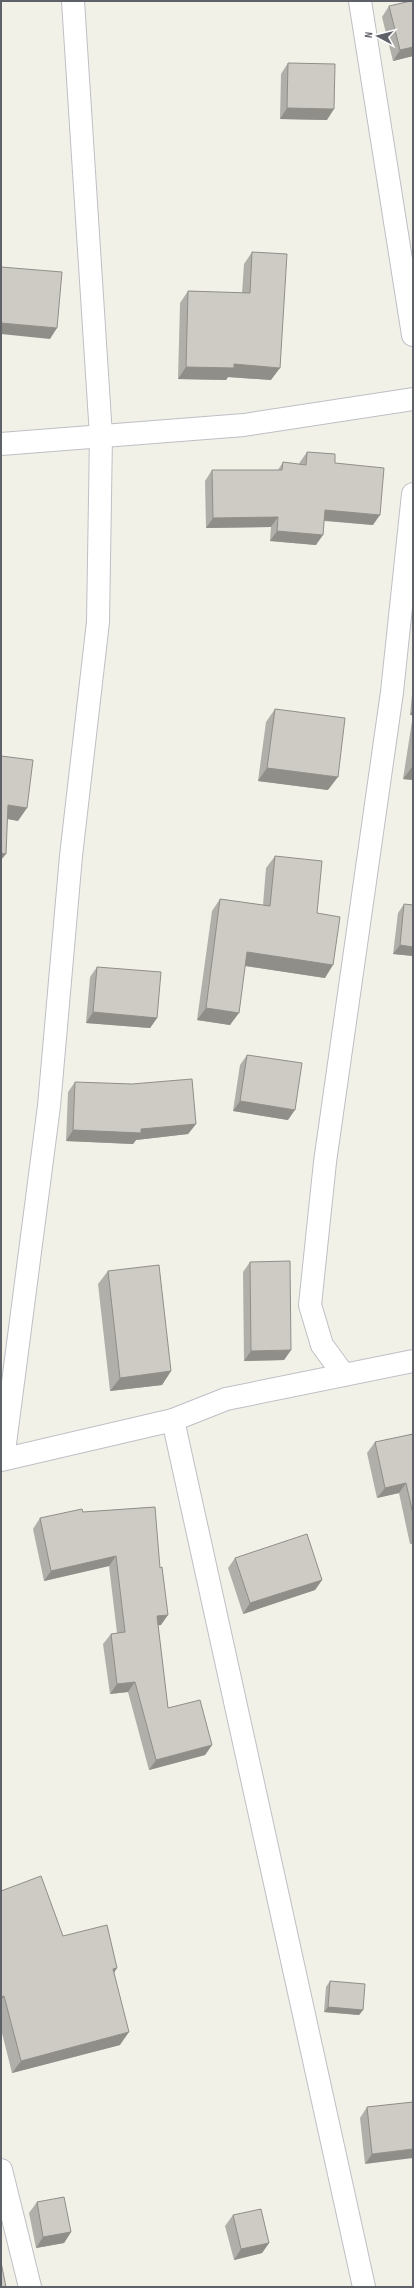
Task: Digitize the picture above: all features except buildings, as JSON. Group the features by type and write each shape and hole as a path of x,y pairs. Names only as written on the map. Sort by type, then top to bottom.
{"street":[{"path":"73,1 101,436 98,622 71,856 49,1106 2,1459 173,1420 226,1400 413,1361"},
{"path":"360,1 413,335"},
{"path":"1,444 244,425 413,399"},
{"path":"344,1375 322,1345 310,1305 325,1162 392,692 413,494"},
{"path":"173,1420 364,2287"},
{"path":"1,2170 30,2287"}]}
